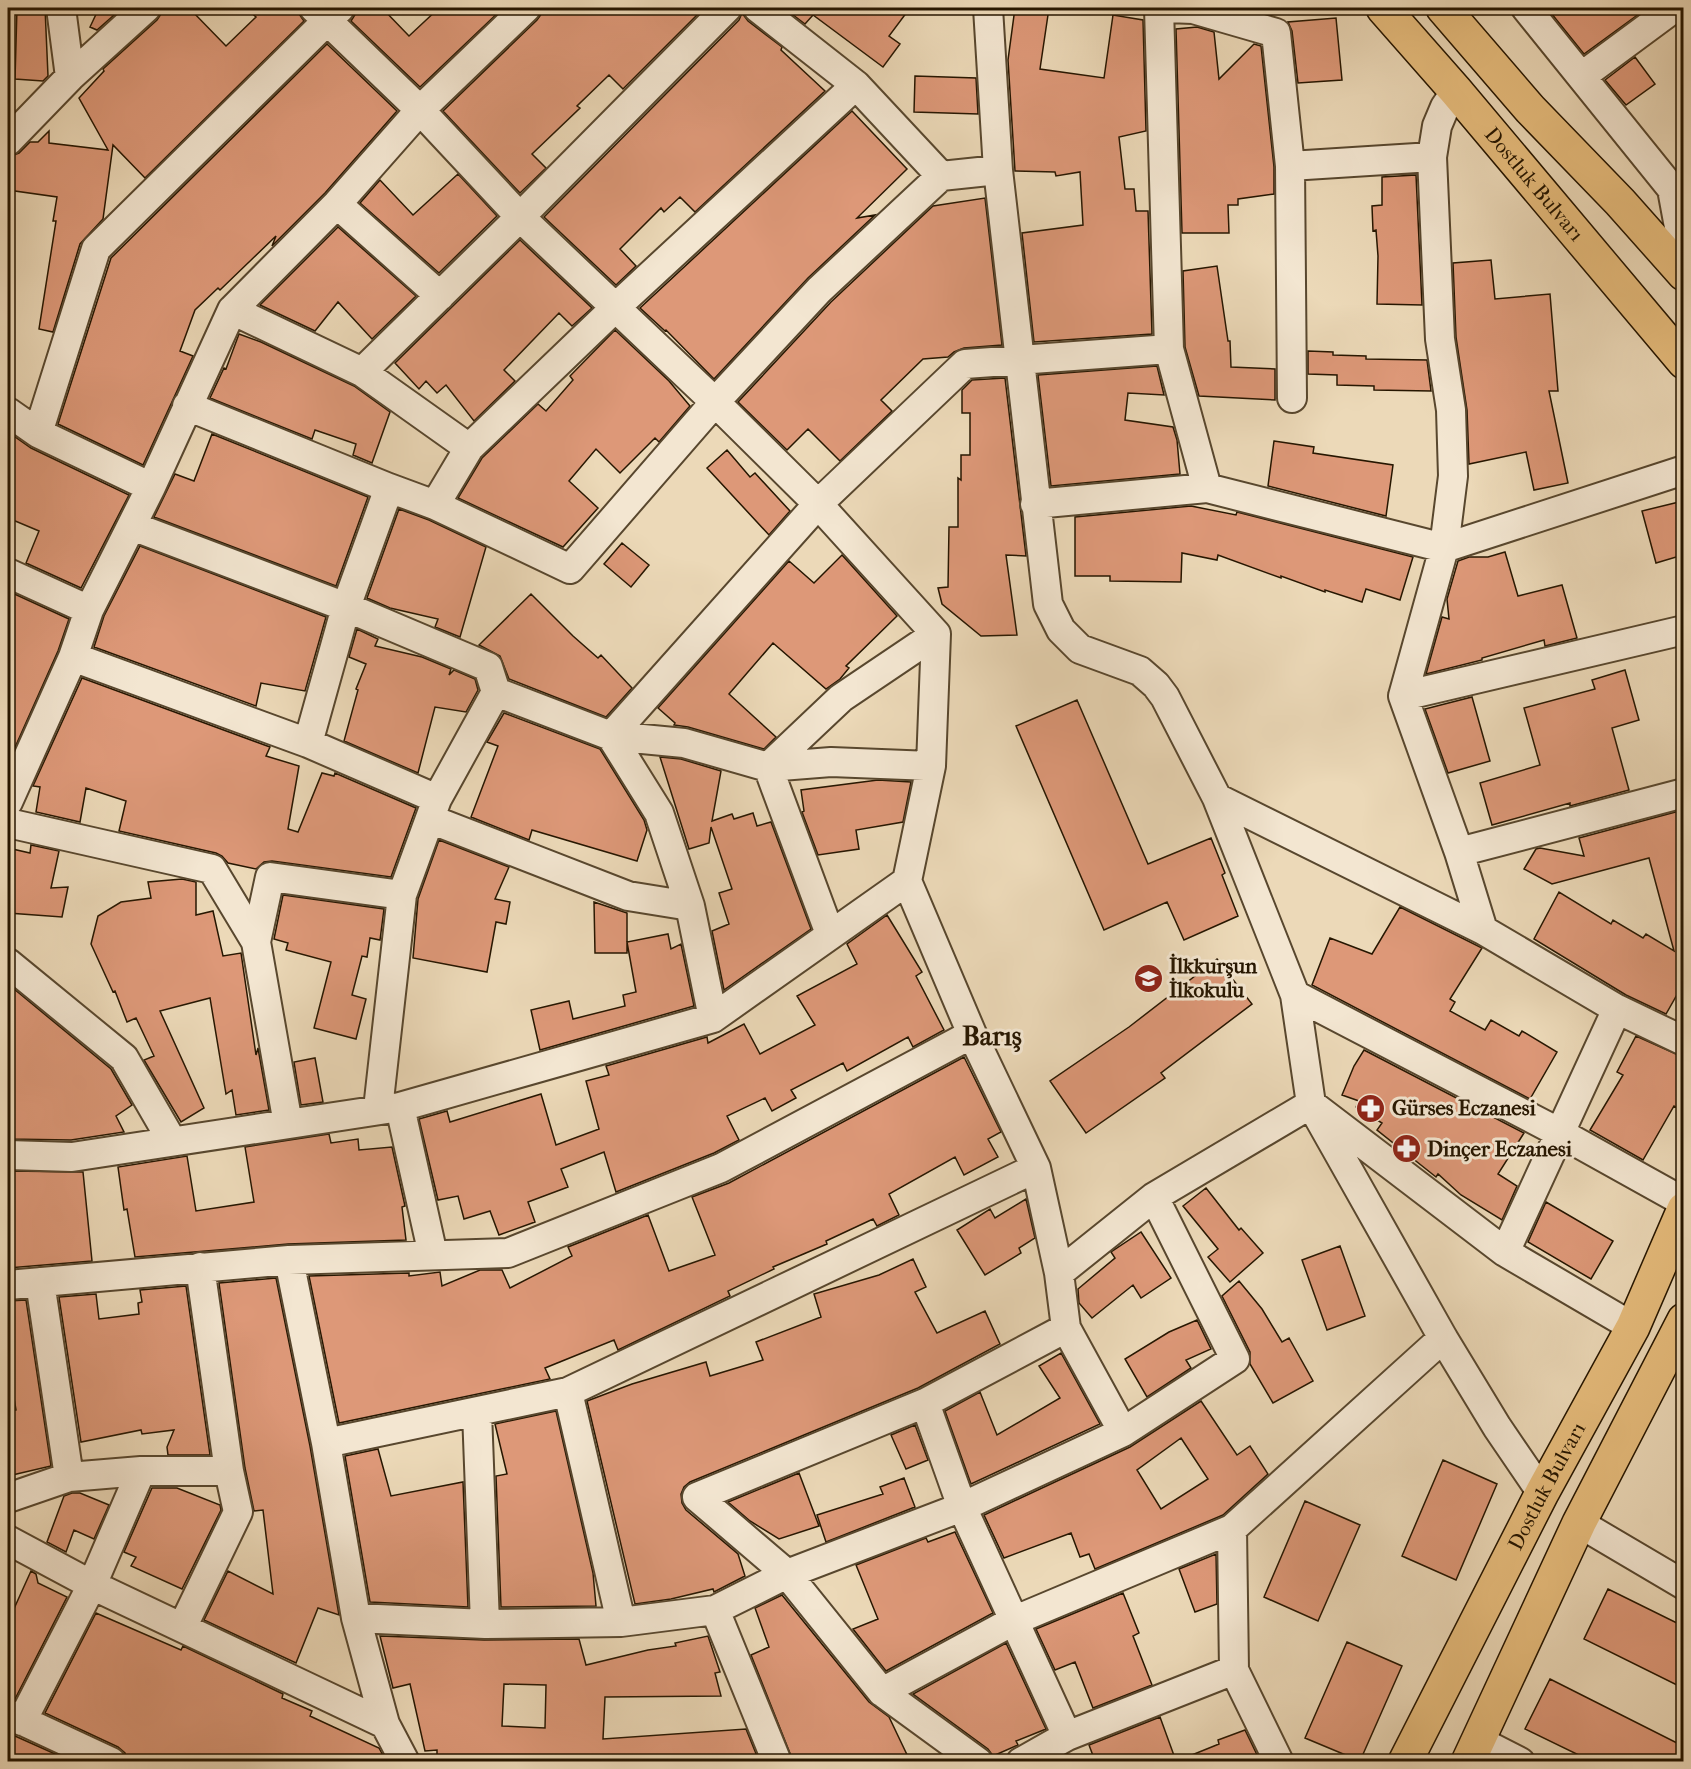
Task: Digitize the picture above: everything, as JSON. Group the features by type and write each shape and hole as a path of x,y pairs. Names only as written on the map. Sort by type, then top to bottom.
{"main road":[{"name":"Dostluk Bulvarı","path":"1383,8 1456,91 1683,362"},
{"path":"1443,8 1530,109 1620,202 1683,274"},
{"name":"Dostluk Bulvarı","path":"1405,1761 1542,1493 1633,1327 1683,1209"},
{"path":"1474,1751 1579,1523 1676,1353 1683,1320"}],"street":[{"path":"61,8 70,77"},
{"path":"8,141 70,77 146,8"},
{"path":"8,802 73,657 89,610 151,487 232,310 337,204 420,110 526,8"},
{"path":"362,372 520,217 727,8"},
{"path":"758,8 856,85 941,176"},
{"path":"988,8 998,170 1021,360 1044,586 1048,604 1057,624 1070,641 1080,649 1140,671 1166,697 1217,798 1295,995 1311,1104 1443,1338 1497,1427 1542,1493"},
{"path":"1159,8 1169,349 1207,488"},
{"path":"1185,8 1276,33 1290,166 1292,398"},
{"path":"1526,8 1581,76 1678,185 1683,254"},
{"path":"1581,76 1664,10"},
{"path":"38,433 96,249 327,12 520,217 715,402 818,504 936,634 931,766 907,881 972,1034 1036,1168 1059,1273 1066,1328 1123,1432"},
{"path":"435,505 469,448 616,307 856,85"},
{"path":"1456,91 1445,107 1437,126 1432,157 1440,339 1454,441 1450,512 1444,548 1402,696 1459,852 1483,930"},
{"path":"1290,166 1432,157"},
{"path":"187,406 435,505 570,569 715,402 819,290 941,176 998,170"},
{"path":"337,204 440,296"},
{"path":"232,310 362,372 469,448"},
{"path":"611,736 818,504 965,364 1169,349"},
{"path":"8,412 38,433 151,487"},
{"path":"1035,504 1207,488 1444,548 1683,470"},
{"path":"308,743 346,607 389,488"},
{"path":"132,526 346,607 488,667 496,692 433,809 402,895 389,1108 433,1255"},
{"path":"8,573 89,610"},
{"path":"1402,696 1683,630"},
{"path":"768,767 841,698 936,634"},
{"path":"73,657 308,743 433,809 628,896 690,906"},
{"path":"496,692 611,736 684,743 768,767 831,762 931,766"},
{"path":"611,736 659,813 690,906 713,1018"},
{"path":"768,767 830,934"},
{"path":"1459,852 1683,793"},
{"path":"1217,798 1483,930 1617,1009 1683,1041"},
{"path":"8,823 212,869 256,942 288,1124"},
{"path":"256,942 270,877 402,895"},
{"path":"8,1155 72,1157 389,1108 713,1018 907,881"},
{"path":"8,963 124,1058 172,1141"},
{"path":"1295,995 1560,1133 1683,1202"},
{"path":"1505,1252 1617,1009"},
{"path":"8,1285 290,1260 508,1252 721,1168 972,1034"},
{"path":"1059,1273 1154,1197 1311,1104"},
{"path":"1311,1104 1505,1252 1633,1327"},
{"path":"326,1443 568,1392 1036,1168"},
{"path":"356,1618 485,1624 621,1622 715,1610 787,1574 962,1507 1123,1432 1235,1359 1154,1197"},
{"path":"290,1260 326,1443 356,1618 385,1724 405,1761"},
{"path":"183,1626 238,1512 229,1471 200,1267"},
{"path":"40,1282 69,1477"},
{"path":"978,1761 882,1692 787,1574 697,1497 925,1403 1066,1328"},
{"path":"882,1692 1013,1621 1232,1529 1443,1338"},
{"path":"568,1392 621,1622"},
{"path":"925,1403 962,1507 1067,1736"},
{"path":"477,1412 485,1624"},
{"path":"8,1498 69,1477 141,1472 229,1471"},
{"path":"111,1761 15,1717 92,1585 141,1472"},
{"path":"1579,1523 1683,1585"},
{"path":"1232,1529 1234,1670 1279,1761"},
{"path":"8,1540 92,1585 183,1626 385,1724"},
{"path":"715,1610 777,1761"},
{"path":"1021,1761 1067,1736 1234,1670"},
{"path":"1474,1751 1520,1761"}],"building":[{"path":"17,8 45,8 48,76 43,81 15,79"},
{"path":"99,8 122,8 97,30 90,27"},
{"path":"162,8 189,8 226,46 256,17 246,8 295,8 304,21 145,178 113,145 103,219 80,244 53,332 39,329 56,221 53,221 57,197 8,190 8,157 19,153 30,142 38,142 49,131 49,143 108,150 79,98 104,71 103,69 157,20"},
{"path":"356,8 382,8 409,36 439,8 503,8 420,87 351,21"},
{"path":"542,8 704,8 623,89 609,75 577,106 580,108 532,154 546,168 520,193 443,111 537,20 542,13"},
{"path":"784,8 910,8 889,36 900,44 883,67 813,15 805,24"},
{"path":"1015,8 1049,8 1040,69 1104,78 1113,15 1143,20 1146,131 1119,137 1125,189 1134,189 1136,211 1148,211 1152,334 1034,342 1022,233 1083,225 1080,172 1056,176 1055,172 1015,171 1008,60"},
{"path":"1547,8 1647,8 1584,54"},
{"path":"742,13 748,21 782,47 781,50 825,91 695,212 680,197 664,212 661,208 620,249 636,266 616,285 544,217 739,20"},
{"path":"1336,18 1342,80 1298,83 1292,31 1288,22"},
{"path":"1197,27 1214,32 1219,79 1254,44 1261,46 1274,167 1274,194 1238,199 1238,205 1228,205 1229,233 1182,233 1176,29"},
{"path":"327,44 397,111 325,193 272,246 276,236 220,290 218,288 195,310 180,351 193,356 143,465 58,424 111,258"},
{"path":"1635,57 1655,84 1626,105 1605,80"},
{"path":"915,76 976,78 978,114 914,112"},
{"path":"852,111 907,169 857,218 875,215 808,278 714,379 666,330 640,308"},
{"path":"458,174 497,216 439,273 360,203 380,180 413,215"},
{"path":"1416,175 1422,305 1377,304 1378,256 1376,230 1373,231 1372,206 1382,205 1382,177"},
{"path":"985,198 1002,345 964,348 948,357 923,359 881,400 892,411 840,461 808,429 787,450 738,402 831,302 933,206"},
{"path":"338,227 416,296 372,339 338,302 315,331 260,305"},
{"path":"520,240 592,308 572,326 559,313 504,370 515,381 474,421 446,385 437,393 426,381 419,389 395,363"},
{"path":"1491,260 1495,299 1550,294 1558,391 1549,391 1568,483 1534,490 1526,452 1469,464 1467,410 1456,337 1453,263"},
{"path":"1217,266 1228,341 1230,341 1231,367 1275,369 1275,400 1199,396 1185,347 1183,271"},
{"path":"615,330 669,381 690,406 659,442 655,438 620,473 596,449 569,481 598,508 563,547 458,498 482,458 538,404 546,411 573,380 570,376"},
{"path":"239,334 354,386 390,412 372,463 353,455 356,444 315,430 312,439 210,398 224,368 226,369"},
{"path":"1308,351 1333,352 1333,355 1366,356 1366,359 1427,360 1431,391 1374,390 1374,386 1337,385 1337,375 1308,374"},
{"path":"1157,366 1164,395 1128,393 1125,420 1173,427 1177,440 1180,474 1051,486 1038,375"},
{"path":"1005,378 1026,556 1006,555 1017,635 981,636 942,604 938,588 948,587 949,527 958,527 958,478 961,480 961,455 970,455 970,413 962,413 962,390 972,380"},
{"path":"8,432 31,448 129,495 81,588 26,563 39,531 8,518"},
{"path":"212,434 368,497 336,586 154,517 175,474 194,481"},
{"path":"1274,441 1314,447 1313,453 1393,465 1386,516 1268,486"},
{"path":"727,450 750,477 755,473 790,511 769,535 707,468"},
{"path":"1683,501 1683,555 1656,563 1642,511"},
{"path":"1191,506 1236,515 1237,512 1413,557 1400,600 1366,589 1362,602 1281,576 1281,578 1218,555 1217,560 1182,553 1181,582 1110,581 1110,576 1075,576 1075,517"},
{"path":"399,509 429,520 486,547 460,637 435,627 438,619 390,608 367,598"},
{"path":"622,543 649,565 631,587 604,564"},
{"path":"140,546 326,617 305,691 261,683 256,706 94,647 104,616"},
{"path":"1505,552 1518,596 1562,585 1577,638 1545,646 1544,640 1482,658 1482,660 1426,674 1442,617 1449,619 1447,599 1458,561 1469,557 1488,557"},
{"path":"842,555 897,616 846,666 849,668 840,679 826,689 773,643 729,694 776,737 764,749 674,725 675,723 658,708 789,561 814,583"},
{"path":"8,591 69,619 58,651 8,763"},
{"path":"531,594 598,658 601,655 632,688 606,717 509,679 500,656 479,645"},
{"path":"357,629 378,639 375,646 422,657 451,669 449,675 454,670 475,679 478,690 466,712 435,707 418,773 344,741 358,690 356,689 366,664 349,657"},
{"path":"1625,670 1639,720 1612,728 1629,790 1570,806 1570,803 1492,825 1480,783 1540,765 1524,708 1595,689 1592,680"},
{"path":"82,678 270,747 266,756 299,766 288,829 298,832 322,773 334,776 335,773 416,808 391,877 272,861 264,862 256,869 228,863 216,853 119,831 126,801 86,788 80,822 36,812 40,787 33,786"},
{"path":"1472,697 1490,761 1448,773 1425,709"},
{"name":"İlkkurşun İlkokulu","path":"1077,700 1148,864 1211,838 1238,916 1184,940 1167,902 1104,930 1016,726"},
{"path":"504,713 600,749 644,820 647,830 637,861 532,830 529,840 471,817 498,746 487,742"},
{"path":"660,757 681,759 721,771 712,821 732,814 734,819 753,813 757,826 771,822 811,929 724,990 712,931 729,924 719,893 732,889 711,827 709,843 689,849"},
{"path":"878,780 911,782 903,822 856,830 859,849 818,855 802,812 804,811 801,790"},
{"path":"1683,810 1683,984 1666,1014 1626,995 1534,939 1559,892 1611,924 1613,920 1643,938 1646,934 1674,951 1649,858 1552,884 1524,869 1536,849 1584,856 1579,838"},
{"path":"439,840 509,867 495,899 510,902 506,924 496,922 487,972 413,958 418,899"},
{"path":"31,845 59,851 51,888 68,887 62,917 8,913 8,848 30,853"},
{"path":"182,879 196,882 196,915 213,911 223,956 241,953 256,1055 258,1048 269,1110 236,1115 232,1090 226,1094 210,998 160,1011 204,1108 181,1122 144,1060 154,1056 136,1018 127,1022 115,991 113,992 91,944 98,916 121,902 151,898 148,882"},
{"path":"283,895 384,909 380,940 370,938 367,957 362,956 352,995 366,999 356,1039 314,1028 331,962 286,950 288,943 274,939"},
{"path":"594,902 627,913 627,953 595,953"},
{"path":"1400,907 1482,948 1450,999 1455,1002 1450,1011 1485,1030 1491,1020 1519,1036 1522,1031 1557,1052 1530,1099 1312,985 1330,938 1372,954"},
{"path":"887,915 922,972 916,976 944,1030 913,1047 908,1037 847,1071 843,1063 791,1090 796,1098 772,1111 765,1098 727,1116 739,1140 714,1153 616,1192 604,1152 561,1169 568,1187 528,1202 535,1222 499,1235 490,1211 464,1219 458,1196 438,1200 419,1119 447,1111 450,1122 541,1094 556,1145 599,1129 586,1081 609,1075 606,1066 707,1037 708,1043 744,1024 760,1054 815,1025 797,996 857,964 847,944"},
{"path":"668,934 671,949 681,944 694,1006 540,1050 531,1010 569,1001 573,1019 625,1006 623,995 636,992 627,942"},
{"path":"1217,959 1252,1004 1161,1073 1165,1078 1086,1133 1050,1081 1129,1027"},
{"path":"8,984 111,1069 132,1105 116,1116 124,1132 71,1140 8,1139"},
{"path":"1636,1036 1683,1057 1683,1111 1674,1106 1643,1160 1590,1130 1623,1075 1617,1072"},
{"path":"1364,1050 1524,1133 1498,1174 1517,1186 1502,1220 1461,1195 1438,1174 1436,1177 1377,1130 1382,1123 1356,1107 1359,1101 1342,1095 1354,1066"},
{"path":"964,1057 1001,1132 988,1139 998,1157 964,1175 955,1157 889,1194 899,1215 877,1226 873,1219 826,1241 827,1244 773,1267 774,1269 728,1291 730,1296 618,1350 614,1340 545,1368 550,1379 339,1423 309,1276 409,1273 409,1276 440,1272 442,1286 480,1270 502,1270 510,1288 572,1256 568,1247 648,1215 669,1271 715,1255 692,1197 729,1183"},
{"path":"315,1058 323,1102 301,1105 294,1062"},
{"path":"329,1134 331,1143 358,1139 359,1150 392,1147 405,1206 402,1207 406,1240 288,1244 135,1257 127,1209 124,1210 118,1167 187,1156 196,1211 254,1202 245,1147"},
{"path":"8,1171 83,1172 92,1261 8,1268"},
{"path":"1206,1188 1239,1230 1241,1228 1263,1253 1230,1282 1208,1257 1218,1249 1183,1206"},
{"path":"1026,1199 1035,1238 1019,1248 1021,1253 985,1275 957,1230 990,1209 995,1218"},
{"path":"1546,1202 1613,1241 1591,1279 1528,1242"},
{"path":"1141,1232 1171,1278 1141,1298 1133,1285 1092,1318 1079,1303 1078,1289 1115,1258 1111,1252"},
{"path":"1340,1246 1365,1316 1327,1330 1302,1260"},
{"path":"913,1259 926,1287 915,1292 937,1333 985,1311 1000,1344 918,1388 690,1482 681,1494 686,1510 738,1554 745,1576 714,1592 713,1589 671,1599 635,1604 587,1401 632,1384 706,1362 710,1376 763,1360 756,1342 821,1317 814,1294 879,1275"},
{"path":"276,1278 310,1446 339,1615 318,1608 296,1663 204,1620 228,1571 273,1594 263,1510 254,1511 245,1468 219,1283"},
{"path":"1239,1281 1262,1309 1282,1342 1289,1338 1313,1381 1273,1403 1250,1364 1250,1352 1222,1296"},
{"path":"186,1286 210,1455 168,1455 167,1447 174,1430 142,1434 141,1430 81,1442 59,1297 96,1294 99,1319 139,1314 138,1303 142,1302 140,1290"},
{"path":"26,1300 51,1466 8,1476 8,1412 16,1410 8,1362 8,1351 13,1350 8,1326 8,1301"},
{"path":"1197,1320 1211,1349 1186,1360 1191,1368 1147,1397 1125,1359 1169,1332"},
{"path":"1061,1353 1100,1424 971,1484 945,1411 980,1392 997,1435 1060,1398 1039,1366"},
{"path":"1201,1401 1237,1455 1250,1446 1268,1474 1223,1515 1095,1569 1089,1554 1080,1557 1071,1533 1004,1558 984,1515 1130,1447","holes":["1181,1438 1208,1479 1161,1509 1137,1470"]},
{"path":"556,1411 593,1573 596,1606 501,1607 496,1476 507,1474 495,1424"},
{"path":"915,1425 928,1460 906,1469 891,1435"},
{"path":"378,1449 391,1496 463,1482 468,1607 370,1602 345,1456"},
{"path":"1443,1460 1497,1484 1456,1580 1402,1556"},
{"path":"799,1473 819,1526 779,1539 750,1521 728,1502"},
{"path":"904,1478 915,1507 826,1542 817,1515 883,1494 880,1487"},
{"path":"152,1488 177,1488 220,1505 221,1510 182,1589 131,1566 136,1557 124,1552"},
{"path":"80,1493 109,1505 94,1539 74,1530 66,1552 47,1542 64,1496"},
{"path":"1305,1501 1360,1525 1318,1621 1264,1597"},
{"path":"955,1532 993,1613 886,1671 853,1629 878,1619 856,1565 926,1538 928,1542"},
{"path":"1216,1554 1217,1604 1195,1612 1179,1569"},
{"path":"31,1571 36,1574 38,1583 67,1597 15,1699 8,1698 8,1622"},
{"path":"1608,1589 1683,1626 1683,1688 1584,1639"},
{"path":"1123,1593 1139,1633 1133,1636 1152,1685 1093,1708 1075,1662 1055,1670 1036,1629"},
{"path":"782,1595 869,1702 889,1717 910,1761 793,1761 751,1655 769,1647 755,1608"},
{"path":"96,1613 181,1650 183,1646 283,1694 282,1698 312,1711 310,1716 379,1748 386,1761 127,1761 125,1753 118,1747 45,1713"},
{"path":"380,1636 484,1640 579,1639 586,1665 648,1650 676,1646 675,1643 708,1636 720,1672 715,1673 721,1696 605,1697 603,1739 746,1729 759,1761 437,1761 437,1750 425,1751 410,1684 393,1688","holes":["504,1684 546,1685 545,1728 502,1726"]},
{"path":"1347,1642 1402,1666 1360,1761 1305,1738"},
{"path":"1006,1643 1046,1729 1016,1741 1018,1745 993,1756 988,1749 913,1694"},
{"path":"1550,1679 1683,1746 1683,1761 1591,1761 1525,1729"},
{"path":"1160,1717 1176,1761 1095,1761 1089,1745"},
{"path":"1245,1730 1260,1761 1177,1761 1219,1744 1218,1740"},
{"path":"8,1732 15,1736 71,1761 8,1761"}],"place":[{"name":"İlkkurşun İlkokulu","path":"1148,978"},
{"name":"Gürses Eczanesi","path":"1371,1108"},
{"name":"Dinçer Eczanesi","path":"1406,1149"}],"district":[{"name":"Barış","path":"992,1036"}]}
